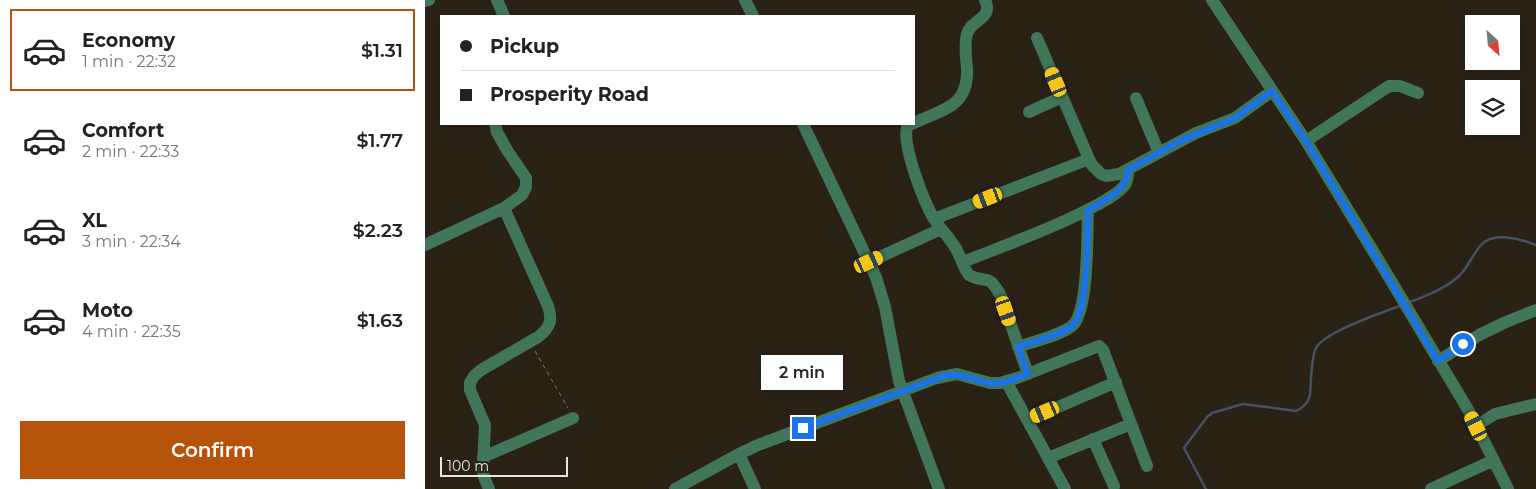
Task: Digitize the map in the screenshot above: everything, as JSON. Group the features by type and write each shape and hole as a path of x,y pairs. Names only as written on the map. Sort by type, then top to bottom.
{"street":[{"path":"425,2 429,0"},
{"path":"497,0 504,15"},
{"path":"745,0 752,15"},
{"path":"915,122 950,107 960,99 966,88 965,43 967,34 969,28 985,14 987,6 985,0"},
{"path":"1212,0 1306,141 1476,426 1508,489"},
{"path":"1037,38 1089,159 1096,170 1106,176 1128,170 1196,133 1235,118 1271,89"},
{"path":"1306,141 1389,86 1400,86 1418,94"},
{"path":"1250,97 1271,89"},
{"path":"1029,112 1062,97"},
{"path":"1136,98 1159,153"},
{"path":"425,245 504,208 521,195 526,187 525,178 507,150 495,125"},
{"path":"803,125 876,277 885,307 902,391 939,489"},
{"path":"910,125 906,130 908,145 919,186 938,224 954,245 969,275 988,279 995,284 1001,296 1028,374"},
{"path":"869,262 938,224 1089,159"},
{"path":"963,262 1053,226 1106,200 1125,185 1128,178 1128,170"},
{"path":"489,489 485,477 483,458 485,425 469,390 470,383 481,370 530,341 546,330 551,322 551,314 504,208"},
{"path":"1018,347 1062,331 1072,326 1078,320 1085,288 1088,210"},
{"path":"1438,361 1479,335 1536,310"},
{"path":"675,489 739,454 937,378 957,374 990,383 1006,381 1096,346 1100,346 1103,350 1147,466"},
{"path":"1006,381 1065,489"},
{"path":"1028,420 1116,382"},
{"path":"1476,426 1495,414 1536,404"},
{"path":"483,458 573,418"},
{"path":"1048,458 1131,424"},
{"path":"1093,440 1114,486"},
{"path":"739,454 755,489"},
{"path":"1431,489 1494,460"}],"path":[{"path":"530,341 573,418"}],"waterway":[{"path":"1410,302 1437,291 1456,279 1464,271 1478,248 1486,241 1500,237 1523,240 1536,245"},
{"path":"1206,489 1184,448 1207,417 1212,413 1243,404 1296,411 1309,398 1313,358 1316,348 1321,342 1355,323 1400,306"}],"route":[{"path":"803,428 947,375 957,374 990,383 1000,383 1028,374 1018,347 1072,326 1078,320 1081,312 1085,288 1088,210 1106,200 1125,185 1128,178 1128,170 1196,133 1235,118 1272,91 1306,141 1438,361 1463,344"}]}
